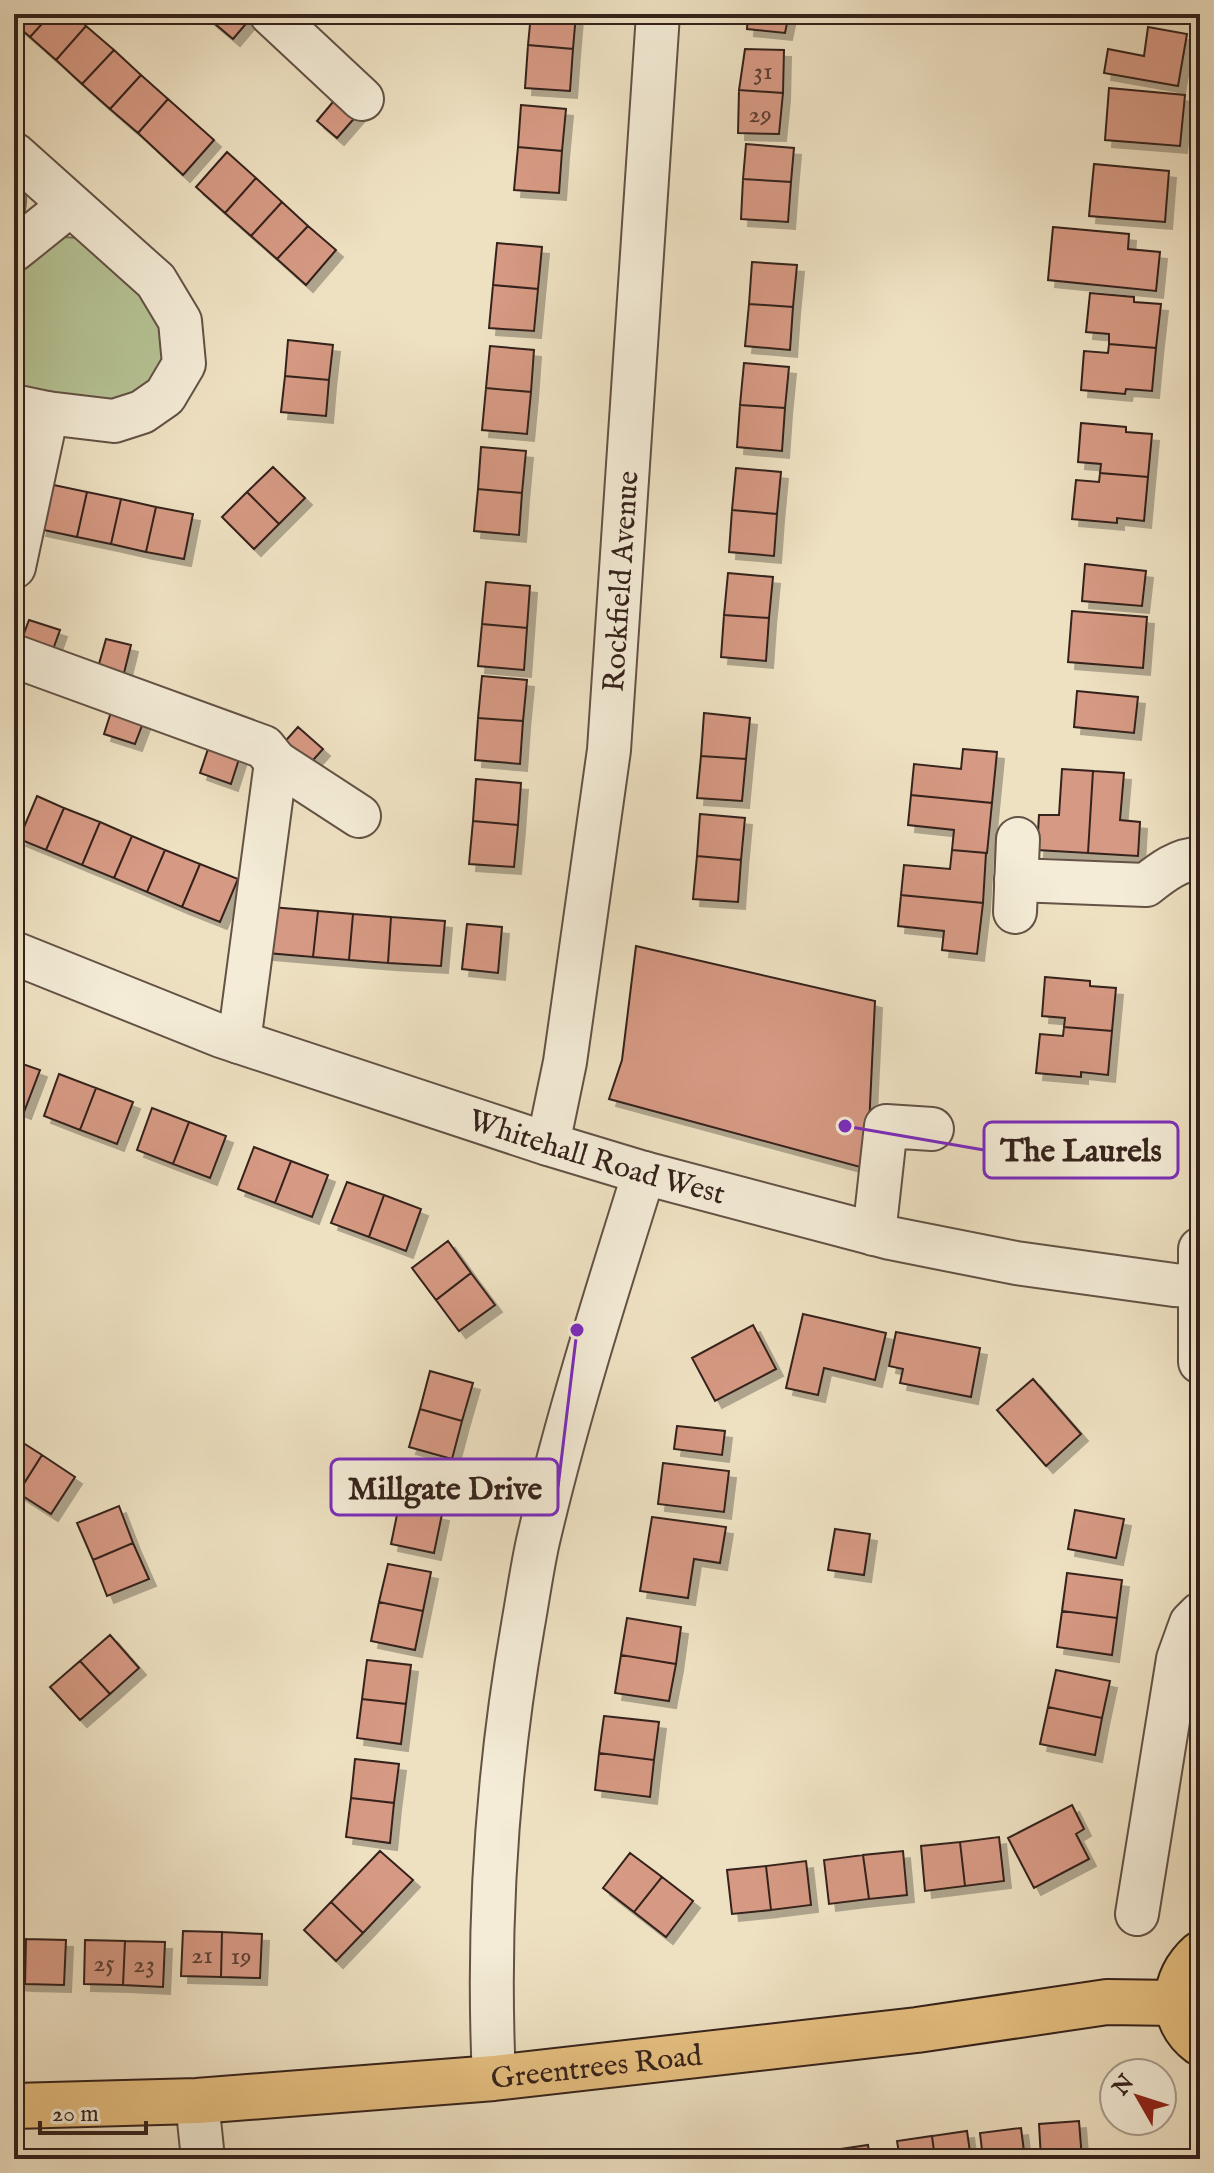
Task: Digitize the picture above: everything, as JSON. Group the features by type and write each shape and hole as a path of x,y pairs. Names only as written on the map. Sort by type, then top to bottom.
{"main road":[{"path":"1200,1954 1182,1975 1177,2003 1179,2017 1200,2043"},
{"name":"Greentrees Road","path":"14,2106 197,2101 494,2078 902,2032 1107,2002 1177,2003"}],"street":[{"path":"271,14 362,99"},
{"name":"Rockfield Avenue","path":"548,1144 565,1062 609,750 658,14"},
{"path":"14,154 156,281 180,321 184,364 165,396 142,412 114,421 31,409 14,567"},
{"path":"14,250 70,205"},
{"path":"14,656 264,747 276,762 359,816"},
{"path":"239,1042 276,762"},
{"path":"1018,839 1016,896 1146,885 1165,870 1195,858 1200,859"},
{"name":"Whitehall Road West","path":"14,953 239,1042 644,1173 874,1234 1016,1263 1174,1285 1199,1268"},
{"path":"874,1234 886,1126 932,1129"},
{"path":"494,2078 490,1967 496,1836 510,1699 538,1542 578,1393 644,1173"},
{"path":"1199,1268 1200,1360"},
{"path":"1137,1914 1178,1659 1191,1623 1200,1614"},
{"path":"197,2101 203,2159"}],"green space":[{"path":"14,179 26,189 26,206 14,231"},
{"path":"64,237 78,238 159,312 169,359 139,397 97,407 14,390 14,271 46,243"}],"building":[{"path":"14,14 51,14 30,37 14,23"},
{"path":"51,14 74,14 86,26 56,60 30,37"},
{"path":"211,14 244,14 250,19 233,39 208,18"},
{"path":"531,14 576,14 573,49 528,45"},
{"path":"748,14 789,14 785,33 747,29"},
{"path":"86,26 114,50 82,84 56,60"},
{"path":"1148,27 1187,34 1178,86 1104,73 1108,49 1144,56"},
{"path":"528,45 573,49 570,91 525,88"},
{"path":"745,49 784,50 783,93 739,90"},
{"path":"114,50 141,75 110,109 82,84"},
{"path":"141,75 168,99 138,133 110,109"},
{"path":"1109,88 1185,95 1180,146 1105,140"},
{"path":"739,90 783,93 779,134 738,133"},
{"path":"338,96 358,114 337,138 317,121"},
{"path":"168,99 214,140 183,175 138,133"},
{"path":"521,105 566,109 562,151 518,147"},
{"path":"746,144 794,148 791,182 743,179"},
{"path":"518,147 562,151 559,193 514,190"},
{"path":"227,152 256,178 225,213 196,187"},
{"path":"1094,164 1169,171 1165,222 1089,216"},
{"path":"256,178 282,202 251,236 225,213"},
{"path":"743,179 791,182 788,222 741,219"},
{"path":"282,202 308,226 277,259 251,236"},
{"path":"308,226 336,250 306,285 277,259"},
{"path":"1053,227 1129,234 1128,249 1160,252 1156,291 1048,280"},
{"path":"497,243 542,247 538,289 493,285"},
{"path":"752,262 797,265 793,307 749,304"},
{"path":"493,285 538,289 534,331 489,328"},
{"path":"1090,293 1134,297 1134,302 1161,304 1156,348 1109,344 1109,334 1086,332"},
{"path":"749,304 793,307 790,350 745,346"},
{"path":"288,340 333,345 329,380 285,376"},
{"path":"1109,344 1156,348 1152,391 1126,389 1125,394 1081,390 1084,351 1108,353"},
{"path":"490,346 534,350 531,392 486,388"},
{"path":"744,363 789,367 785,408 740,405"},
{"path":"285,376 329,380 326,416 281,412"},
{"path":"486,388 531,392 527,434 482,430"},
{"path":"740,405 785,408 782,451 737,447"},
{"path":"1081,423 1126,427 1126,432 1152,434 1148,477 1100,473 1101,464 1078,462"},
{"path":"481,447 526,451 522,493 478,489"},
{"path":"273,467 305,498 279,524 247,492"},
{"path":"736,468 781,472 777,514 732,510"},
{"path":"1100,473 1148,477 1144,521 1117,518 1117,523 1072,519 1076,480 1099,482"},
{"path":"49,484 87,492 77,537 39,529"},
{"path":"478,489 522,493 519,535 474,531"},
{"path":"87,492 121,499 111,544 77,537"},
{"path":"247,492 279,524 254,549 222,517"},
{"path":"121,499 156,507 146,552 111,544"},
{"path":"156,507 193,514 184,559 146,552"},
{"path":"732,510 777,514 774,556 729,552"},
{"path":"1085,564 1146,571 1142,606 1082,601"},
{"path":"728,573 773,577 769,618 724,615"},
{"path":"486,582 530,586 527,628 482,624"},
{"path":"1072,611 1147,617 1143,668 1068,662"},
{"path":"724,615 769,618 766,661 721,657"},
{"path":"29,620 60,630 51,655 20,644"},
{"path":"482,624 527,628 524,670 478,666"},
{"path":"106,639 131,645 123,677 97,671"},
{"path":"482,676 527,680 523,721 478,718"},
{"path":"1077,691 1138,697 1134,733 1074,727"},
{"path":"112,709 144,720 135,744 104,734"},
{"path":"704,713 750,718 746,759 701,756"},
{"path":"478,718 523,721 520,764 475,760"},
{"path":"298,727 323,749 305,769 280,747"},
{"path":"208,749 239,759 231,784 200,773"},
{"path":"963,749 997,752 992,803 911,795 914,764 961,769"},
{"path":"701,756 746,759 742,801 697,798"},
{"path":"1062,769 1093,771 1088,853 1037,850 1039,815 1059,815"},
{"path":"1093,771 1124,773 1120,820 1140,822 1138,856 1088,853"},
{"path":"476,779 521,783 518,825 473,821"},
{"path":"911,795 992,803 987,853 952,850 954,830 908,825"},
{"path":"37,796 64,808 46,850 19,839"},
{"path":"64,808 100,822 82,865 46,850"},
{"path":"700,814 745,818 741,860 697,856"},
{"path":"473,821 518,825 514,867 469,864"},
{"path":"100,822 132,836 114,878 82,865"},
{"path":"132,836 165,850 147,892 114,878"},
{"path":"165,850 200,864 182,907 147,892"},
{"path":"952,850 986,853 983,903 901,895 904,865 950,869"},
{"path":"697,856 741,860 738,902 693,899"},
{"path":"200,864 238,879 220,922 182,907"},
{"path":"901,895 983,903 977,954 942,950 944,931 898,926"},
{"path":"271,907 318,911 313,957 267,953"},
{"path":"318,911 353,914 349,960 313,957"},
{"path":"353,914 391,917 388,963 349,960"},
{"path":"391,917 445,921 441,966 388,963"},
{"path":"467,924 502,927 498,973 462,969"},
{"path":"636,946 875,1001 864,1168 609,1099 622,1060"},
{"path":"1045,977 1090,981 1090,986 1116,988 1112,1031 1064,1027 1065,1018 1042,1016"},
{"path":"1064,1027 1112,1031 1108,1075 1081,1072 1081,1077 1036,1073 1040,1034 1063,1036"},
{"path":"14,1061 40,1070 24,1112 14,1108"},
{"path":"59,1074 96,1088 80,1130 44,1116"},
{"path":"96,1088 133,1102 117,1144 80,1130"},
{"path":"152,1108 189,1122 173,1164 137,1150"},
{"path":"189,1122 226,1136 210,1178 173,1164"},
{"path":"254,1147 291,1161 275,1203 238,1189"},
{"path":"291,1161 328,1175 312,1217 275,1203"},
{"path":"347,1182 384,1195 369,1237 331,1223"},
{"path":"384,1195 421,1209 406,1251 369,1237"},
{"path":"448,1241 471,1273 436,1300 412,1268"},
{"path":"471,1273 495,1305 459,1331 436,1300"},
{"path":"803,1314 886,1333 875,1380 824,1368 818,1395 786,1388"},
{"path":"753,1325 776,1369 715,1401 692,1358"},
{"path":"896,1332 980,1348 971,1397 900,1383 903,1369 889,1366"},
{"path":"430,1371 473,1383 462,1421 420,1409"},
{"path":"1033,1379 1081,1434 1046,1466 997,1410"},
{"path":"420,1409 462,1421 452,1459 409,1447"},
{"path":"677,1426 725,1431 722,1455 674,1449"},
{"path":"14,1437 42,1455 18,1493 14,1490"},
{"path":"42,1455 75,1477 51,1514 18,1493"},
{"path":"663,1463 729,1471 724,1512 658,1504"},
{"path":"399,1505 442,1514 434,1553 391,1544"},
{"path":"119,1506 133,1543 93,1560 77,1523"},
{"path":"1075,1510 1124,1519 1116,1558 1068,1549"},
{"path":"652,1517 726,1527 720,1563 694,1559 688,1598 640,1591"},
{"path":"835,1529 870,1534 864,1575 828,1570"},
{"path":"133,1543 149,1579 107,1596 93,1560"},
{"path":"388,1564 431,1572 423,1611 379,1602"},
{"path":"1067,1573 1122,1580 1117,1618 1062,1611"},
{"path":"379,1602 423,1611 415,1650 371,1641"},
{"path":"1062,1611 1117,1618 1112,1655 1057,1647"},
{"path":"627,1618 681,1627 676,1664 621,1655"},
{"path":"110,1635 139,1668 110,1694 80,1661"},
{"path":"621,1655 676,1664 669,1701 615,1693"},
{"path":"367,1660 411,1665 406,1704 362,1699"},
{"path":"80,1661 110,1694 80,1720 50,1687"},
{"path":"1056,1670 1110,1681 1102,1718 1048,1707"},
{"path":"362,1699 406,1704 401,1744 357,1738"},
{"path":"1048,1707 1102,1718 1095,1755 1040,1744"},
{"path":"604,1716 659,1722 654,1760 599,1753"},
{"path":"599,1753 654,1760 650,1797 595,1790"},
{"path":"355,1759 399,1764 394,1803 351,1798"},
{"path":"351,1798 394,1803 390,1843 346,1837"},
{"path":"1072,1805 1084,1829 1076,1834 1089,1859 1034,1888 1008,1838"},
{"path":"999,1837 1004,1881 965,1886 960,1842"},
{"path":"960,1842 965,1886 925,1891 921,1846"},
{"path":"380,1851 413,1880 363,1933 331,1902"},
{"path":"903,1851 907,1895 869,1899 863,1855"},
{"path":"630,1853 662,1877 634,1912 603,1888"},
{"path":"863,1855 869,1899 829,1904 824,1860"},
{"path":"806,1861 811,1905 771,1910 766,1866"},
{"path":"766,1866 771,1910 732,1914 727,1870"},
{"path":"662,1877 693,1901 666,1937 634,1912"},
{"path":"331,1902 363,1933 336,1961 304,1930"},
{"path":"183,1931 222,1932 221,1977 181,1976"},
{"path":"222,1932 262,1934 260,1978 221,1977"},
{"path":"14,1939 26,1939 25,1984 14,1983"},
{"path":"26,1939 66,1940 64,1985 25,1984"},
{"path":"85,1940 125,1941 123,1985 84,1984"},
{"path":"125,1941 165,1942 163,1987 123,1985"},
{"path":"1079,2121 1082,2159 1041,2159 1039,2124"},
{"path":"1021,2128 1025,2159 983,2159 980,2133"},
{"path":"967,2131 971,2159 935,2159 932,2136"},
{"path":"932,2136 935,2159 900,2159 897,2141"},
{"path":"868,2145 870,2159 834,2159 833,2150"},
{"path":"833,2150 834,2159 798,2159 797,2155"}],"place":[{"name":"The Laurels","path":"845,1126"},
{"name":"Millgate Drive","path":"577,1330"}]}
